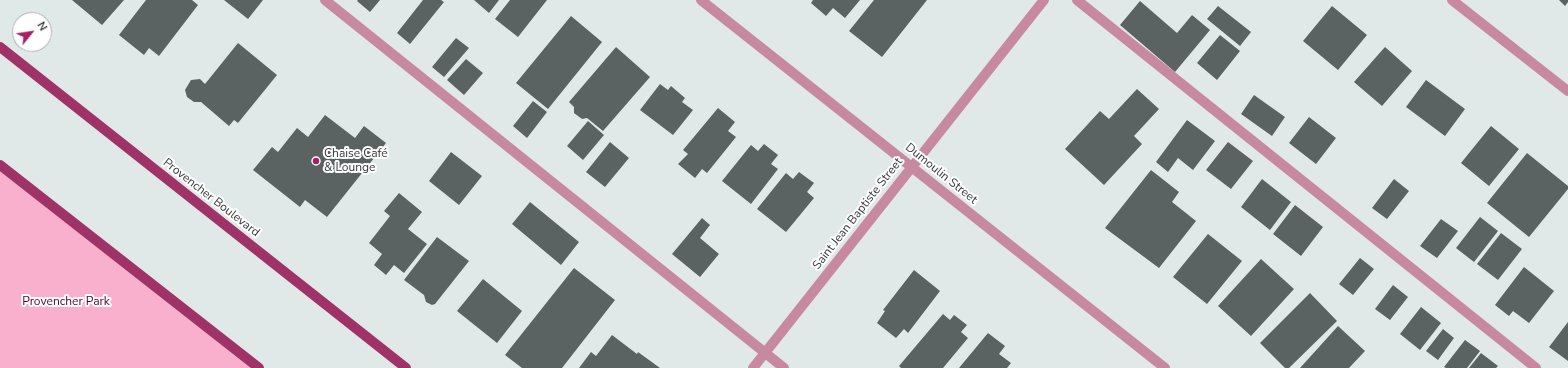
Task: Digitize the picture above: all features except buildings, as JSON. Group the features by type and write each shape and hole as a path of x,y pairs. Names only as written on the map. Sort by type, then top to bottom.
{"main road":[{"name":"Provencher Boulevard","path":"0,47 406,368"},
{"path":"0,165 259,368"}],"street":[{"path":"325,0 784,368"},
{"name":"Dumoulin Street","path":"701,0 1165,368"},
{"name":"Saint Jean Baptiste Street","path":"753,368 1044,0"},
{"path":"1077,0 1536,368"},
{"path":"1452,0 1568,91"}],"green space":[{"name":"Provencher Park","path":"0,165 259,368 0,368"}],"place":[{"name":"Chaise Café & Lounge","path":"316,161"}]}
